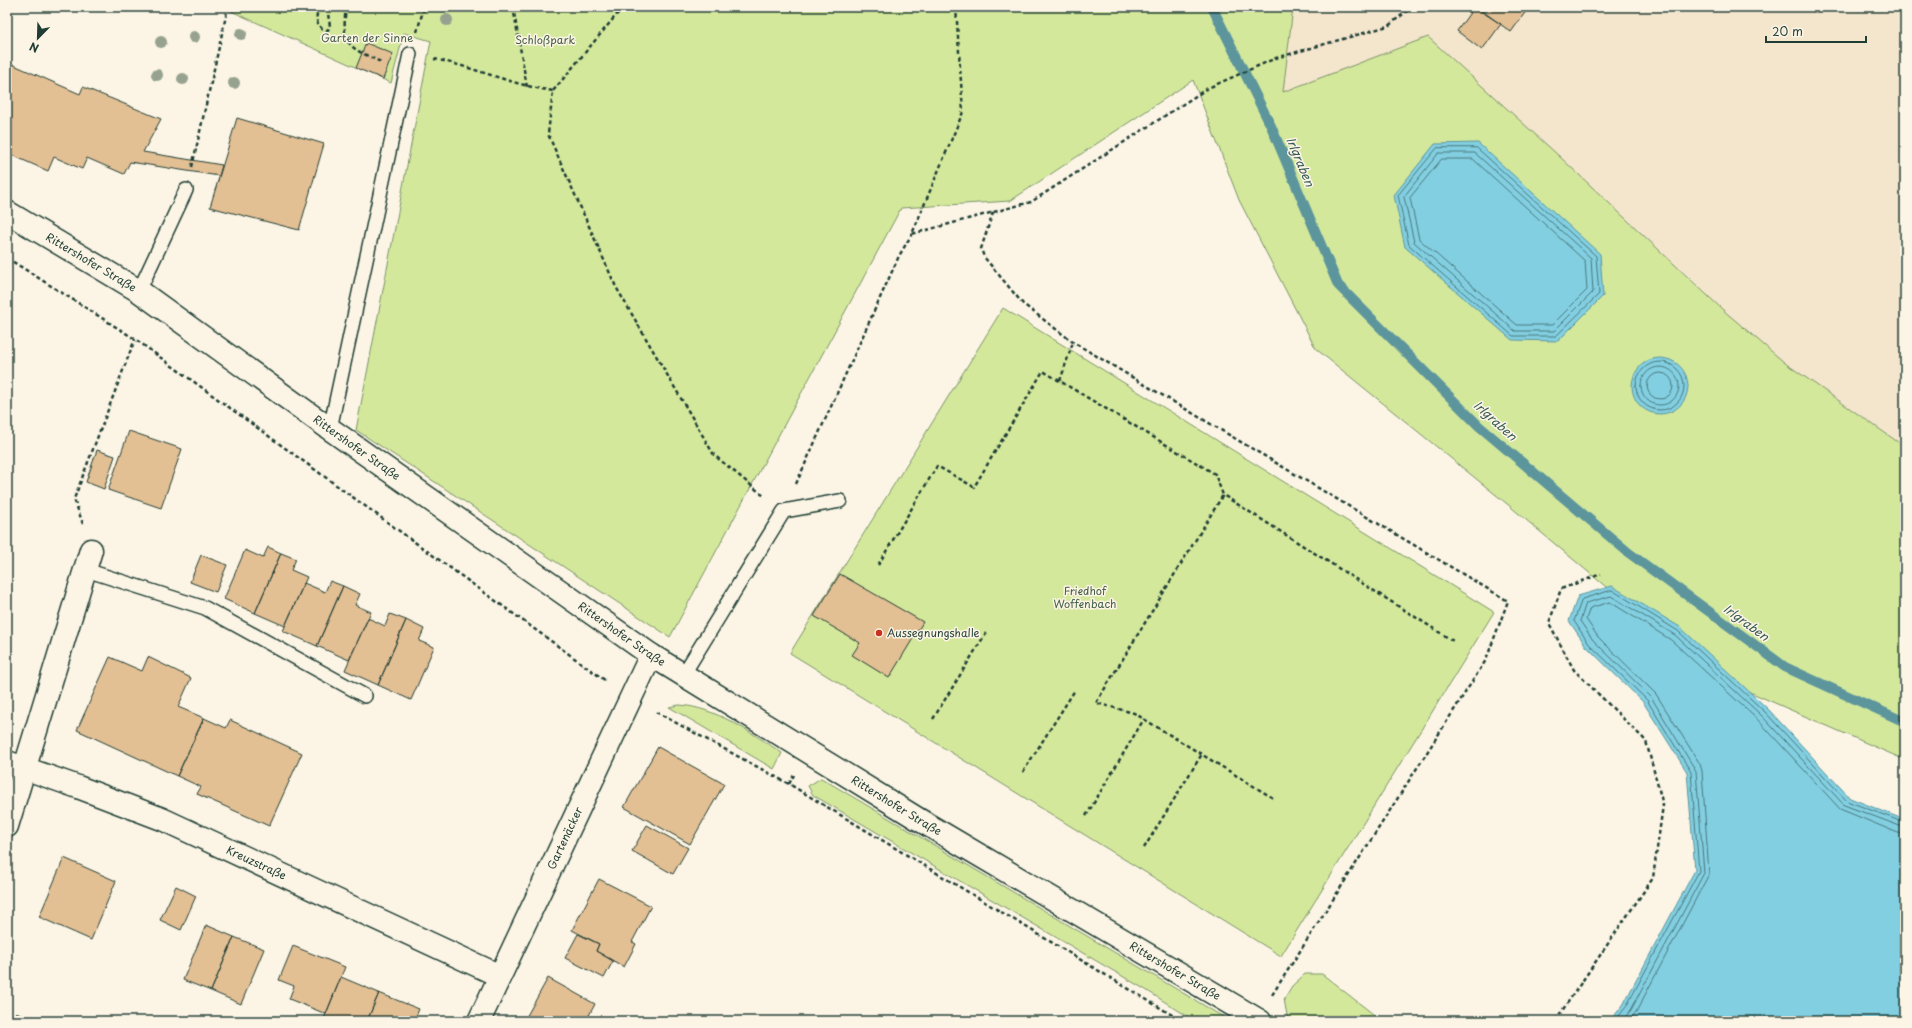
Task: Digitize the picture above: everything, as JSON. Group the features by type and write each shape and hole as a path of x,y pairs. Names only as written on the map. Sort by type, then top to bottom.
{"street":[{"name":"Rittershofer Straße","path":"7,212 139,291 330,429 651,655 918,819 1258,1020"},
{"path":"7,826 16,765 88,560"},
{"name":"Gartenäcker","path":"479,1021 651,655"},
{"name":"Kreuzstraße","path":"16,765 162,819 500,976"}],"lane":[{"path":"330,429 410,54"},
{"path":"139,291 186,190"},
{"path":"683,675 784,511 840,501"},
{"path":"88,560 205,608 365,696"}],"path":[{"path":"195,154 228,7"},
{"path":"320,7 315,16 322,30 328,30 330,26 328,14"},
{"path":"346,7 345,36 348,44 362,53 406,72"},
{"path":"513,7 527,87"},
{"path":"623,7 553,91 548,134 616,287 714,455 784,511 899,256 912,234 963,112 956,7"},
{"path":"912,234 1031,202 1208,88 1276,58 1388,26 1412,7"},
{"path":"410,54 455,63 527,87 553,91"},
{"path":"993,212 981,250 984,257 1023,304 1073,342 1508,602 1486,660 1258,1020"},
{"path":"7,258 135,339 630,698 790,784 1182,1021"},
{"path":"88,560 74,499 135,339"},
{"path":"1060,381 1073,342"},
{"path":"878,565 937,466 974,487 1043,371 1215,474 1223,496 1453,641"},
{"path":"1223,496 1096,703 1134,713 1273,798"},
{"path":"1554,1021 1653,878 1663,805 1646,741 1574,670 1549,623 1561,590 1601,574"},
{"path":"933,719 986,634"},
{"path":"1023,772 1075,690"},
{"path":"1086,816 1144,719"},
{"path":"1144,848 1202,754"}],"shaded area":[{"path":"1293,7 1905,7 1905,447 1785,363 1723,310 1683,271 1283,92"}],"green space":[{"path":"232,7 1293,7 1283,92 1428,37 1559,156 1723,310 1785,363 1905,447 1905,760 1711,675 1506,503 1316,349 1239,200 1193,80 1010,201 901,208 670,637 356,430 431,41 404,33 391,83 231,11"},
{"name":"Friedhof Woffenbach","path":"1003,308 1494,612 1281,956 790,653"},
{"path":"679,705 706,711 733,722 782,753 774,769 669,707"},
{"path":"821,778 1230,1021 1195,1021 1146,990 813,795 808,786"},
{"path":"1305,974 1322,974 1382,1021 1288,1021 1284,999 1292,986"}],"water":[{"path":"1478,143 1600,254 1603,296 1558,341 1512,340 1405,247 1394,195 1435,144"},
{"path":"1660,358 1671,361 1680,366 1685,375 1688,386 1685,397 1680,406 1671,411 1660,414 1649,411 1640,406 1635,397 1632,386 1635,375 1640,366 1649,361"},
{"path":"1612,586 1680,627 1769,710 1850,798 1905,820 1905,1021 1610,1021 1623,1005 1695,870 1687,772 1643,702 1586,646 1569,621 1578,596"}],"building":[{"path":"1474,7 1501,24 1482,50 1457,31"},
{"path":"1477,7 1529,7 1511,32"},
{"path":"366,43 393,54 383,79 356,68"},
{"path":"7,62 80,94 83,87 161,119 143,152 222,165 219,176 130,162 124,174 87,158 82,169 54,157 48,171 7,153"},
{"path":"237,118 324,144 299,230 210,207"},
{"path":"129,431 182,449 161,508 108,490"},
{"path":"97,450 115,456 104,489 86,482"},
{"path":"268,547 281,553 255,613 224,599 245,550 263,558"},
{"path":"281,553 296,559 291,570 307,577 285,626 255,613"},
{"path":"201,555 227,565 216,592 190,582"},
{"name":"Aussegnungshalle","path":"840,574 923,622 889,678 852,655 860,643 814,616"},
{"path":"330,581 343,586 317,646 283,631 304,583 325,592"},
{"path":"343,586 360,594 355,605 371,612 349,660 317,646"},
{"path":"390,614 406,620 378,685 345,670 368,618 385,626"},
{"path":"406,620 424,629 419,641 434,647 411,700 378,685"},
{"path":"110,657 142,671 148,657 191,678 178,707 204,718 177,776 77,730"},
{"path":"204,718 226,728 230,720 302,753 269,826 197,794 201,787 177,776"},
{"path":"658,747 724,784 690,844 624,807"},
{"path":"647,825 688,848 673,874 632,851"},
{"path":"64,858 116,881 91,940 39,917"},
{"path":"599,879 651,906 632,942 636,944 624,967 596,951 599,944 572,930"},
{"path":"176,886 196,896 181,930 160,920"},
{"path":"206,925 234,937 211,991 183,980"},
{"path":"578,934 599,944 596,951 613,961 604,978 565,958"},
{"path":"234,937 264,949 241,1004 211,991"},
{"path":"293,946 345,967 326,1014 289,999 294,986 279,980"},
{"path":"341,977 379,993 367,1021 323,1021"},
{"path":"548,978 595,1004 586,1021 524,1021"},
{"path":"379,993 419,1009 414,1021 367,1021"},
{"path":"16,1012 36,1021 12,1021"}],"waterway":[{"name":"Irlgraben","path":"1212,7 1271,126 1338,285 1479,426 1629,553 1785,667 1905,722"}],"place":[{"name":"Aussegnungshalle","path":"879,633"}],"park label":[{"name":"Garten der Sinne","path":"367,38"},
{"name":"Schloßpark","path":"545,40"}]}
